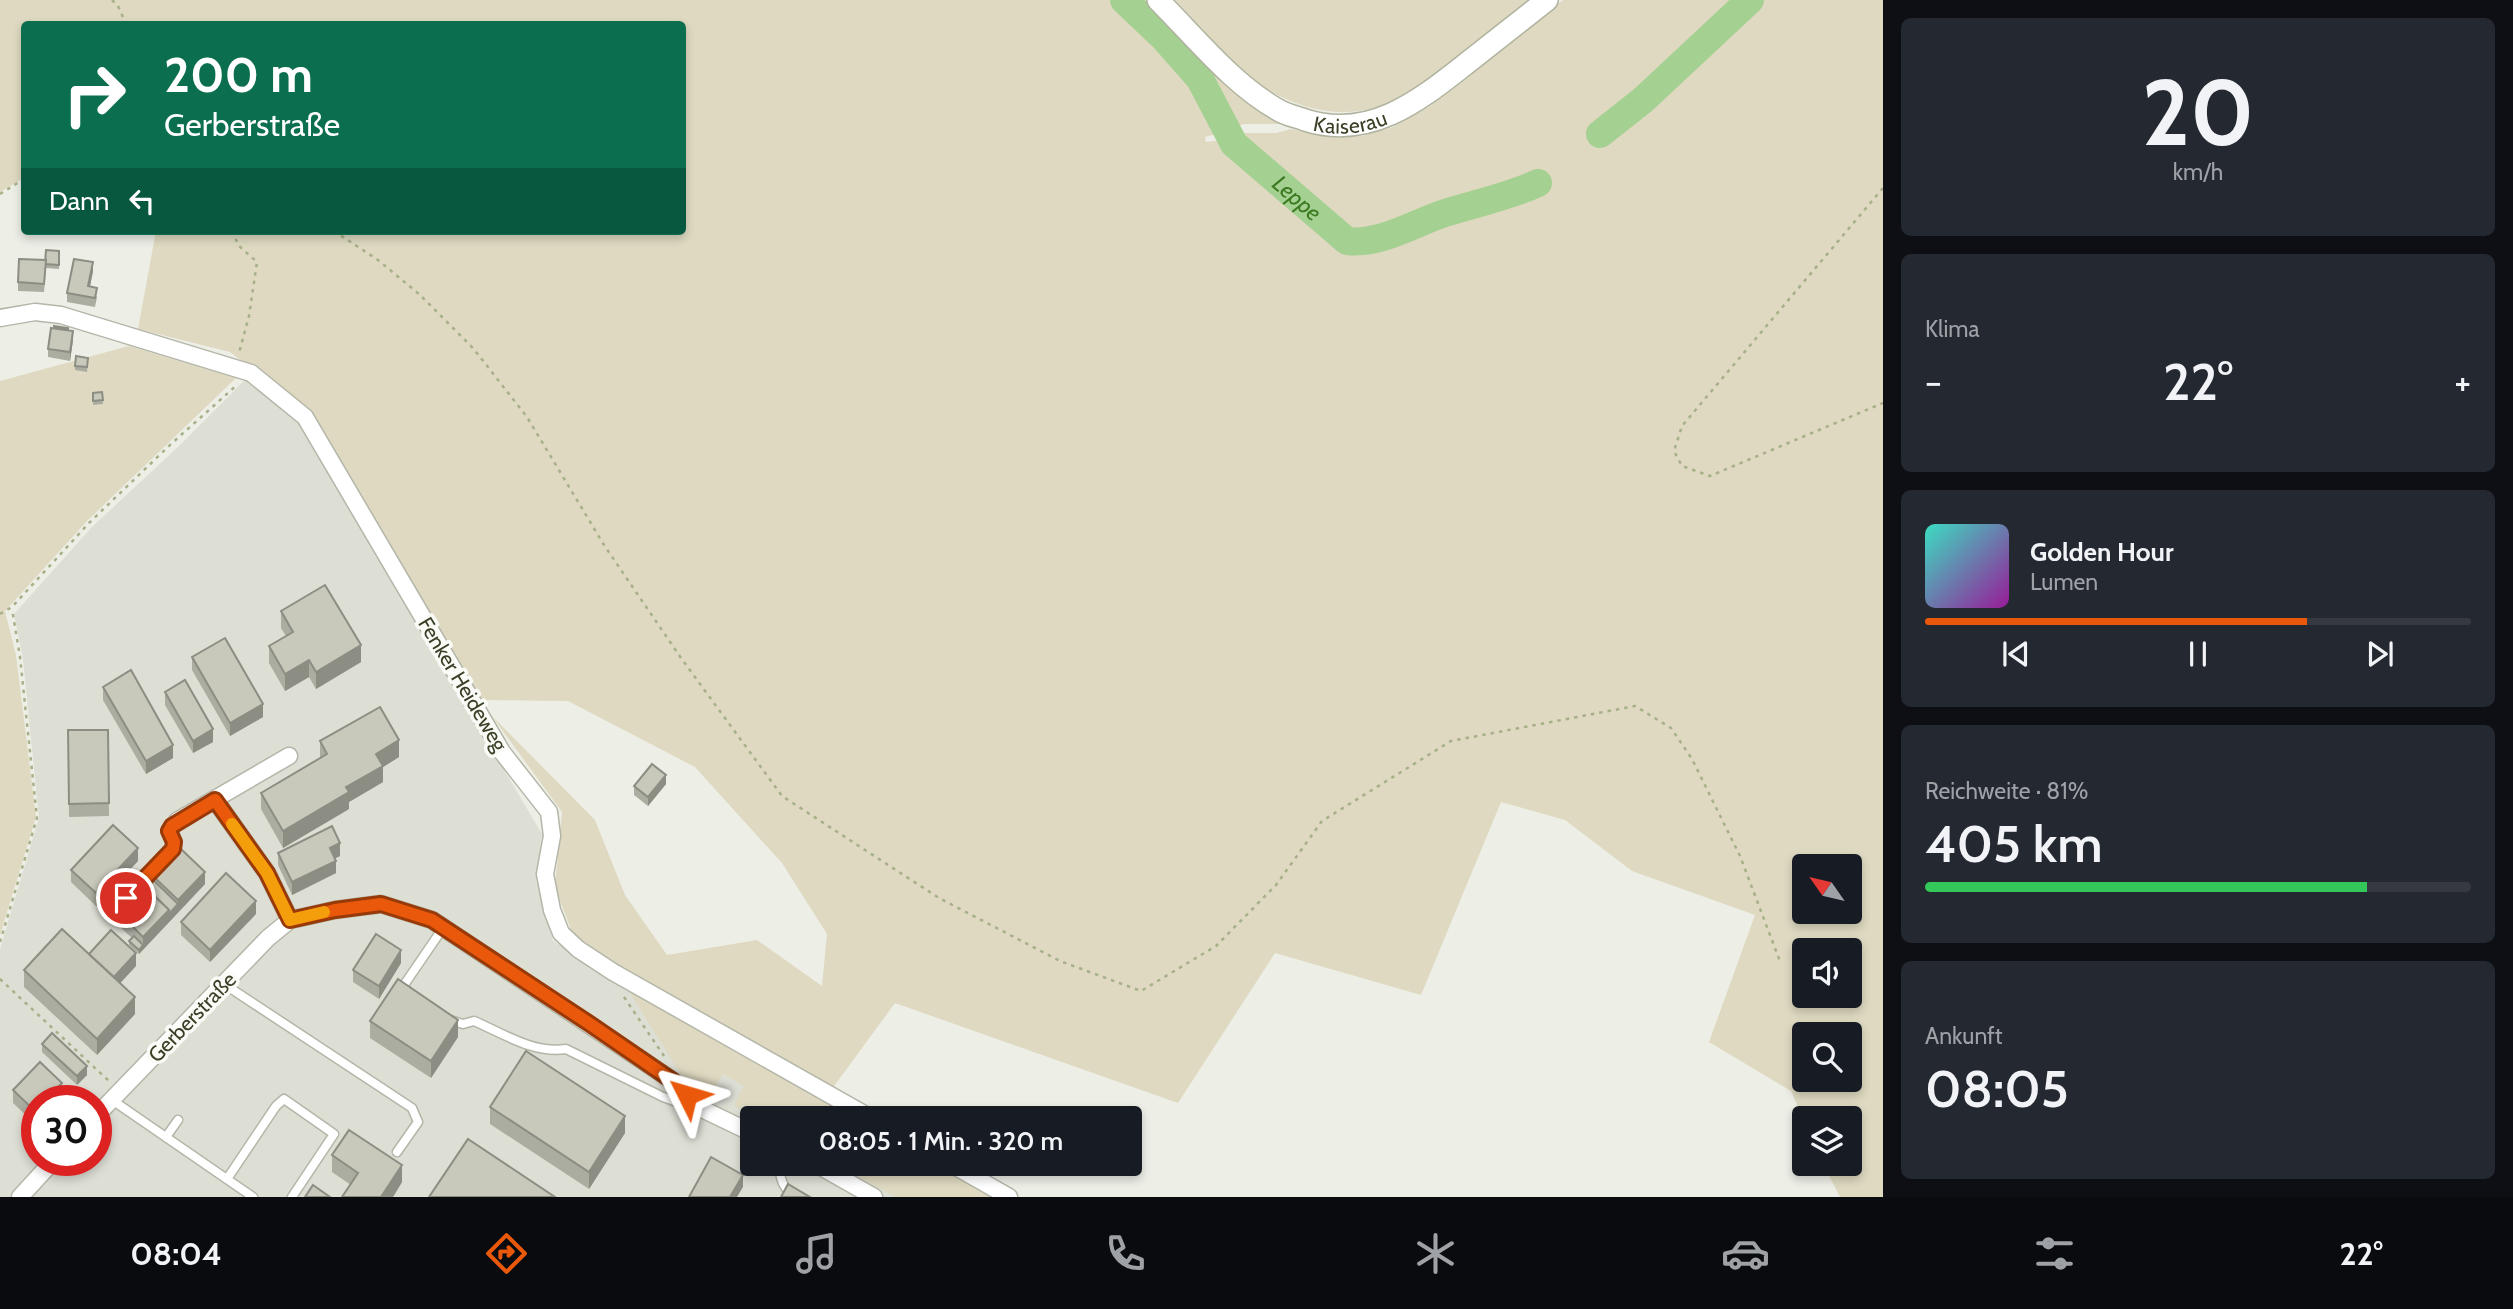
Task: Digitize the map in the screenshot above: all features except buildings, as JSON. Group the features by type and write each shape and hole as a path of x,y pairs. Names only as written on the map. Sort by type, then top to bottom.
{"main road":[{"name":"Kaiserau","path":"1158,0 1228,71 1256,95 1282,112 1316,124 1353,126 1405,108 1428,94 1547,0"}],"street":[{"name":"Fenker Heideweg","path":"0,318 35,312 61,315 246,371 305,417 502,752 549,812 552,836 545,874 552,910 561,933 578,949 613,972 850,1106"},
{"path":"177,821 289,756"},
{"path":"215,800 267,873 290,920"},
{"name":"Gerberstraße","path":"112,1100 268,938 290,920 381,904 432,920 673,1081 700,1108 740,1127"},
{"path":"23,1196 40,1176"},
{"path":"837,1176 874,1197"},
{"path":"972,1176 1009,1197"}],"lane":[{"path":"126,898 173,849 174,842 169,831 177,821"},
{"path":"416,998 405,990 404,985 443,928"},
{"path":"224,984 412,1108 418,1122 397,1152"},
{"path":"445,1017 454,1022 474,1021 540,1049 566,1049 680,1103 687,1095"},
{"path":"116,1096 166,1137 253,1197"},
{"path":"227,1179 276,1106 284,1099 334,1133 292,1197"},
{"path":"166,1137 178,1120"},
{"path":"780,1176 782,1184 795,1197"}],"path":[{"path":"112,0 125,21"},
{"path":"0,194 21,182"},
{"path":"1883,188 1682,426 1674,451 1682,466 1710,475 1883,403"},
{"path":"0,614 12,607 89,523 246,371 238,358 249,316 257,262 239,246 234,235"},
{"path":"340,235 398,277 473,348 527,416 604,545 681,658 782,796 939,898 1060,961 1141,991 1216,946 1276,885 1322,821 1451,741 1635,706 1671,728 1692,759 1740,856 1781,964"},
{"path":"0,942 37,818 12,607"},
{"path":"613,972 626,1000 670,1065"},
{"path":"0,979 116,1096"}],"shaded area":[{"path":"0,0 1146,0 1226,82 1279,124 1244,124 1205,137 1206,142 1230,139 1243,133 1276,133 1291,129 1320,136 1362,136 1393,127 1429,107 1563,0 1883,0 1883,1197 1840,1197 1829,1176 1862,1176 1862,1106 1798,1106 1791,1091 1709,1042 1755,915 1632,871 1565,820 1501,802 1421,995 1275,953 1178,1103 895,1003 832,1089 616,968 573,935 555,887 562,812 492,716 595,820 625,895 667,955 757,940 822,986 827,934 782,863 695,767 568,701 481,700 310,414 230,352 138,329 155,235 686,235 686,21 21,21 21,180 0,192"},
{"path":"1175,0 1530,0 1457,60 1416,88 1378,107 1338,112 1300,105 1281,97 1247,76 1217,48"},
{"path":"129,346 236,378 88,520 5,611 16,655 36,817 0,935 0,381"},
{"path":"250,375 304,420 377,555 542,834 536,879 553,941 607,975 842,1106 740,1106 740,1176 964,1176 1002,1197 0,1197 0,949 39,818 23,659 14,614 92,527"},
{"path":"629,991 835,1106 740,1106 740,1109 734,1105 744,1086 723,1074 711,1093 683,1078"},
{"path":"858,1176 958,1176 996,1197 895,1197"}],"waterway":[{"name":"Leppe","path":"1124,0 1163,37 1200,79 1234,144 1347,241 1384,237 1445,213 1538,183"},
{"name":"Leppe","path":"1600,134 1643,100 1750,0"}],"slow traffic":[{"path":"232,824 267,873 290,920 324,912"}],"route":[{"path":"126,898 173,849 174,842 169,831 172,826 215,800 267,873 290,920 381,904 432,920 590,1024 673,1081 687,1095"}]}
